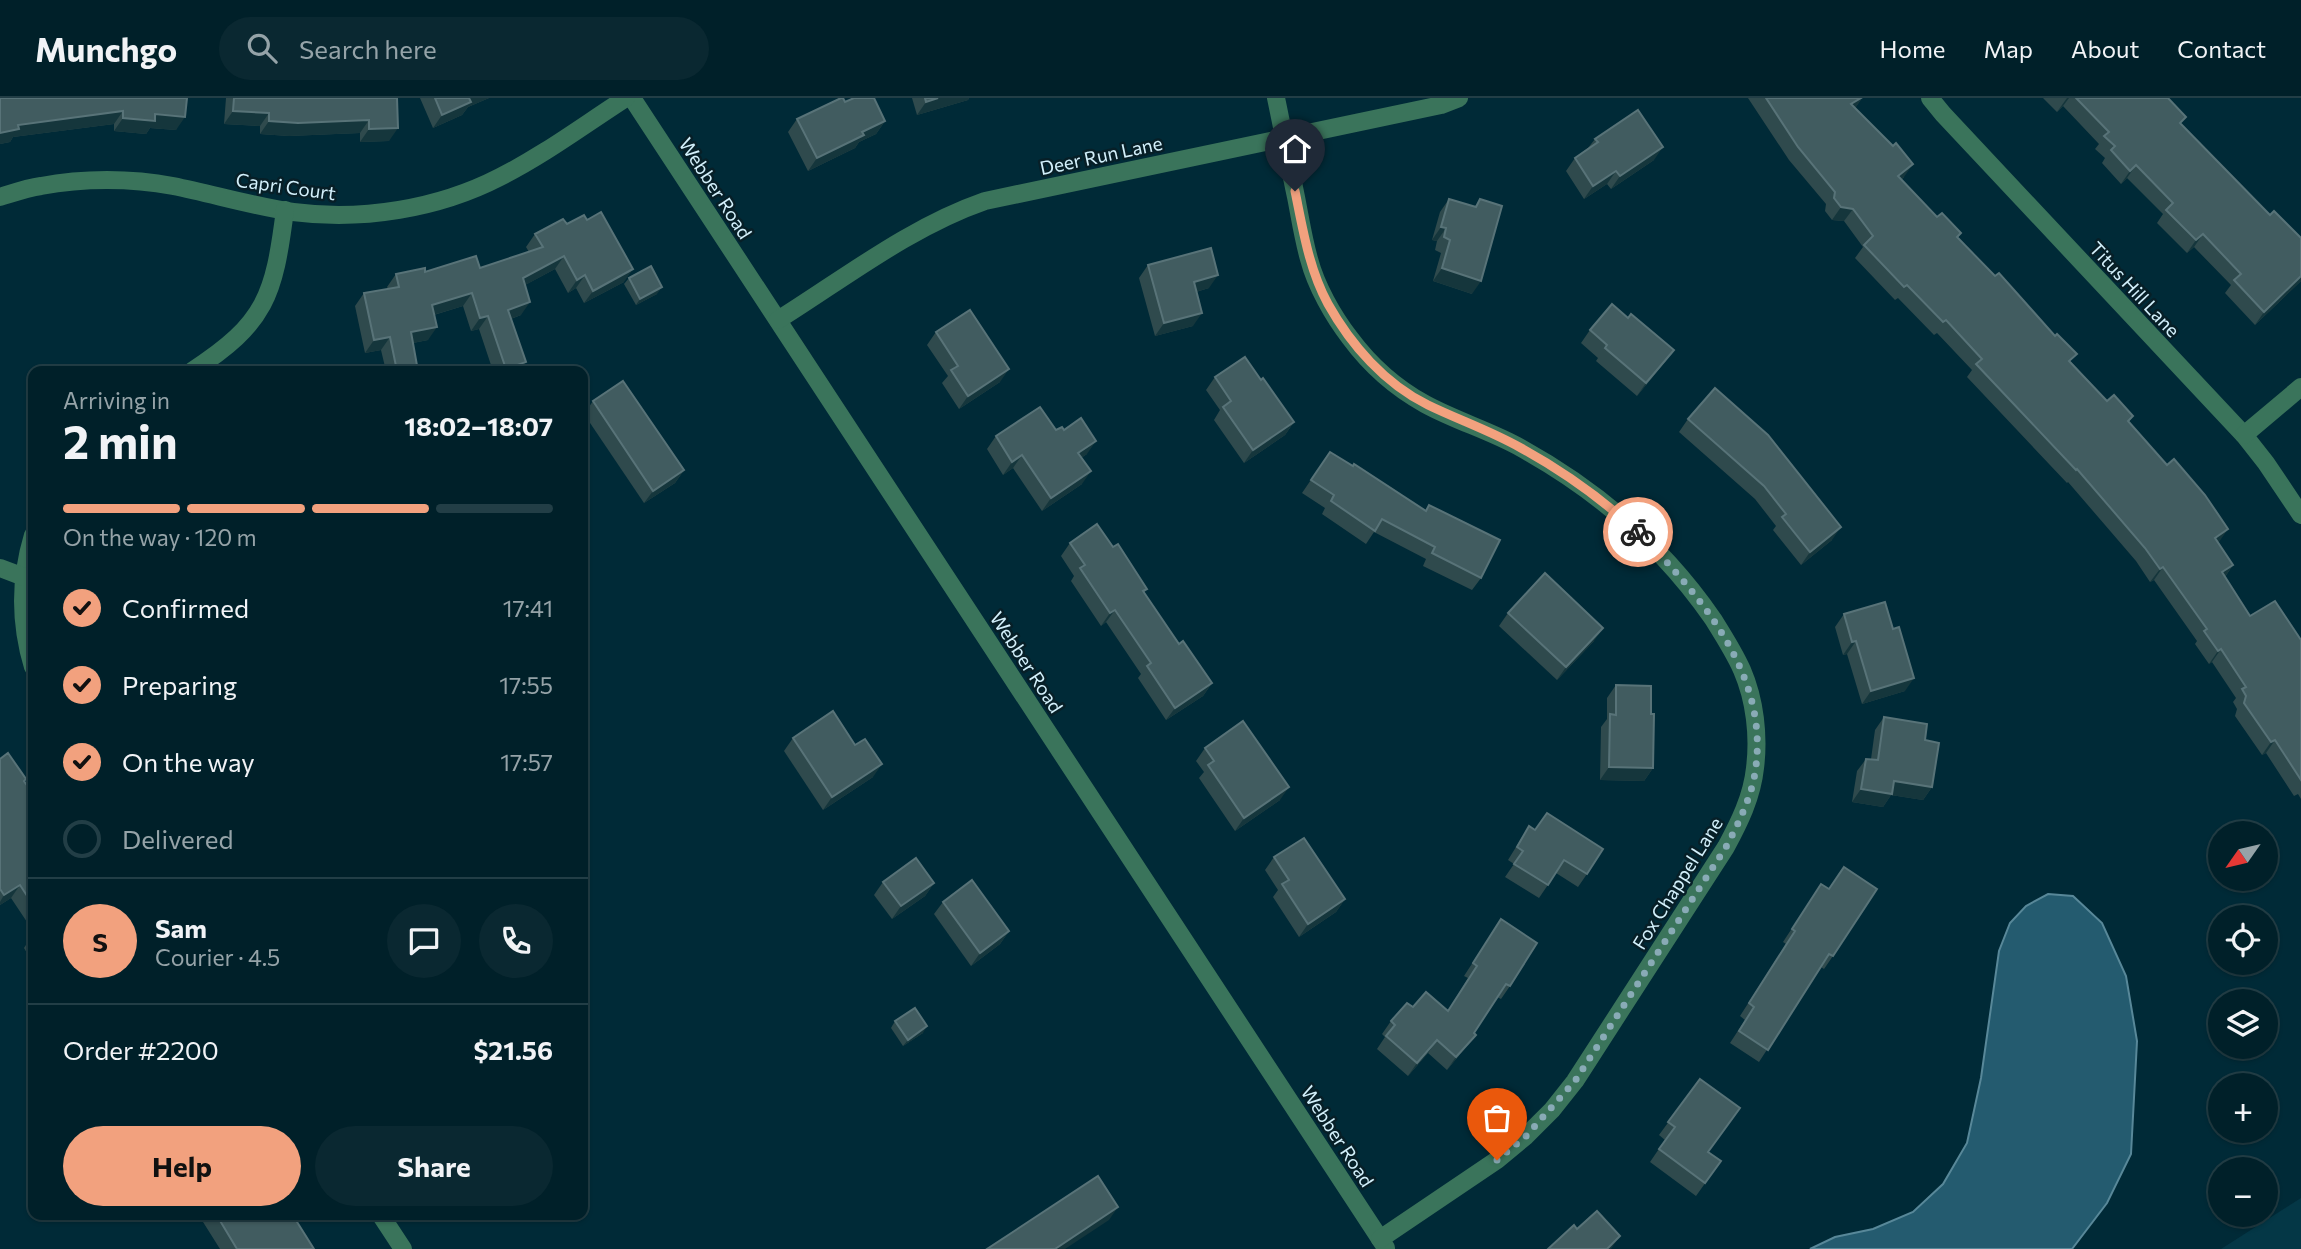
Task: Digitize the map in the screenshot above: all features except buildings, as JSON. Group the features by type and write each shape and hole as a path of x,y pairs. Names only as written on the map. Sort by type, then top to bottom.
{"street":[{"name":"Capri Court","path":"0,197 40,186 83,181 128,182 171,186 285,210 336,215 378,213 459,195 498,178 534,158 625,98"},
{"name":"Webber Road","path":"632,98 1383,1244"},
{"name":"Fox Chappel Lane","path":"1276,98 1309,261 1327,303 1349,337 1376,368 1415,397 1520,447 1562,472 1601,499 1637,531 1701,602 1728,642 1752,702 1756,735 1755,769 1742,818 1575,1081 1526,1136 1383,1244"},
{"name":"Deer Run Lane","path":"778,320 917,231 961,209 985,201 1441,105 1459,98"},
{"name":"Titus Hill Lane","path":"1930,98 2244,435 2301,515"},
{"path":"199,366 231,344 261,307 278,263 285,210"},
{"path":"2244,435 2301,387"},
{"path":"28,558 24,577 23,608 28,646"},
{"path":"0,568 24,577"},
{"path":"384,1220 403,1249"}],"shaded area":[{"path":"2048,894 2073,896 2102,923 2126,976 2137,1041 2131,1154 2107,1203 2072,1249 1810,1249 1835,1237 1873,1229 1913,1212 1943,1184 1967,1143 1981,1078 1999,951 2010,923 2026,906"},
{"path":"2301,1198 2301,1249 2221,1249 2256,1227 2278,1227 2278,1213"}],"way so far":[{"path":"1497,1160 1552,1110 1575,1081 1726,847 1742,818 1752,785 1756,735 1752,702 1742,670 1728,642 1701,602 1638,532"}],"route":[{"path":"1295,191 1309,261 1327,303 1349,337 1376,368 1426,404 1520,447 1562,472 1601,499 1638,532"}]}
